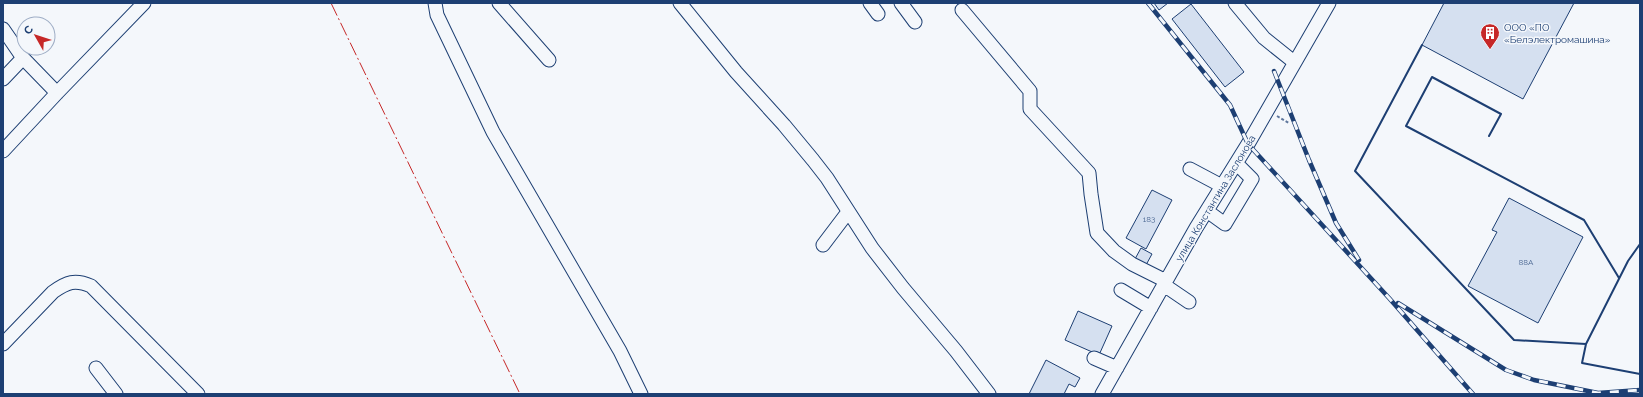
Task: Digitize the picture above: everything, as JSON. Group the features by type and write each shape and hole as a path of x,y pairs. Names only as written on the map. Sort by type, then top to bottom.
{"street":[{"path":"3,151 144,3"},
{"path":"435,3 437,15 493,132 620,351 641,394"},
{"path":"499,3 549,60"},
{"path":"680,3 736,72 784,124 813,160 827,178 848,212 883,262 956,350 989,394"},
{"path":"870,3 878,14"},
{"path":"901,3 914,22"},
{"path":"1235,3 1264,38 1294,62"},
{"name":"улица Константина Заслонова","path":"1102,394 1165,283 1329,3"},
{"path":"962,10 1030,91 1030,108 1089,173 1090,194 1097,233 1114,251 1132,264 1165,283 1189,302"},
{"path":"3,30 23,58 57,93"},
{"path":"3,79 23,58"},
{"path":"1207,211 1225,224 1252,179 1236,164"},
{"path":"1190,169 1222,186"},
{"path":"823,245 848,212"},
{"path":"3,344 54,292 63,285 73,282 82,282 91,286 198,394"},
{"path":"1121,290 1151,308"},
{"path":"1094,358 1117,368"},
{"path":"96,368 116,394"}],"building":[{"path":"1154,3 1168,3 1159,10"},
{"name":"ООО «ПО «Белэлектромашина»","path":"1444,3 1574,3 1523,99 1422,45"},
{"path":"1191,4 1244,72 1225,87 1172,19"},
{"path":"1152,190 1172,200 1146,249 1126,238"},
{"path":"1509,198 1583,237 1538,323 1468,286 1497,232 1492,230"},
{"path":"1141,248 1152,254 1146,265 1135,259"},
{"path":"1078,311 1112,326 1099,355 1065,340"},
{"path":"1046,360 1080,378 1075,387 1069,384 1064,394 1029,394"}],"railway":[{"path":"1148,3 1230,105 1248,144 1389,298 1473,394"},
{"path":"1274,71 1309,160 1336,223 1359,260"},
{"path":"1398,303 1506,370 1534,380 1598,393 1640,390"}],"wall":[{"path":"1422,45 1355,171 1514,340 1586,344"},
{"path":"1489,136 1501,114 1432,77 1406,126 1584,220 1619,278"},
{"path":"1640,244 1628,261 1586,344 1582,363 1640,374"}],"power":[{"path":"331,3 520,394"}],"place":[{"name":"ООО «ПО «Белэлектромашина»","path":"1490,50"}]}
